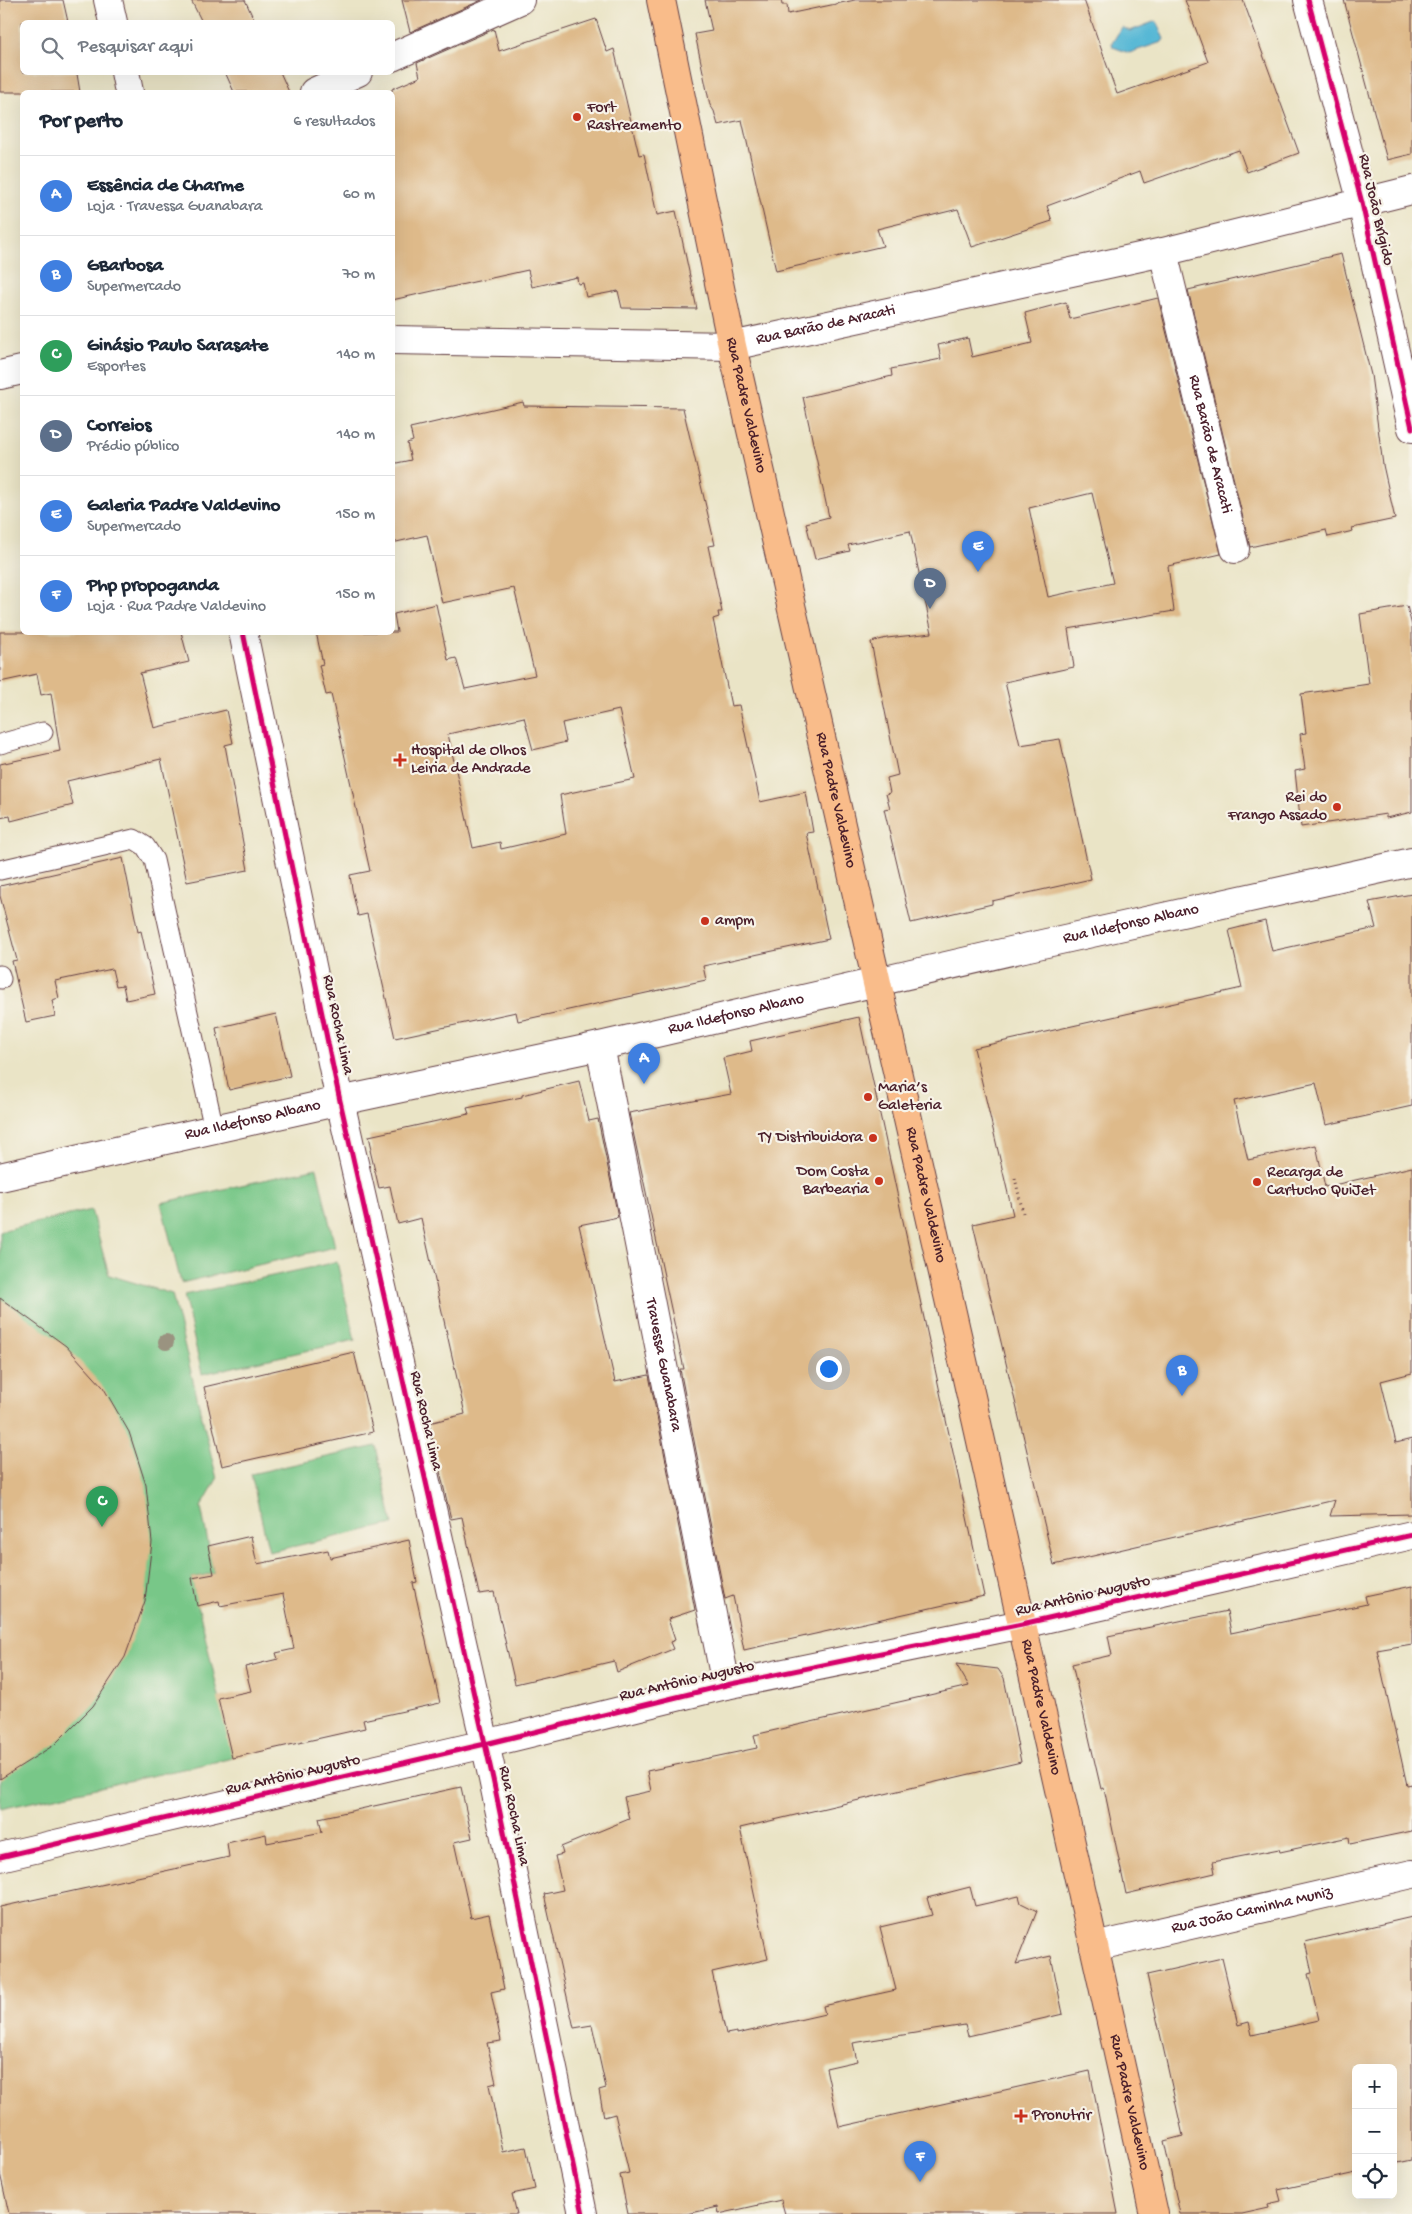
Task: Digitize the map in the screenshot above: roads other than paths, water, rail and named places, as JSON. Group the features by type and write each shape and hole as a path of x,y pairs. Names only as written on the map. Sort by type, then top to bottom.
{"main road":[{"name":"Rua Padre Valdevino","path":"660,0 732,346 877,981 1154,2214"}],"street":[{"path":"108,0 113,20"},
{"path":"395,56 520,0"},
{"name":"Rua João Brígido","path":"1308,0 1362,203 1412,428"},
{"path":"126,75 129,90"},
{"path":"318,90 351,75"},
{"name":"Rua Barão de Aracati","path":"395,340 732,346 1163,252 1412,190"},
{"name":"Rua Barão de Aracati","path":"1163,252 1235,550"},
{"path":"0,375 20,370"},
{"name":"Rua Rocha Lima","path":"244,635 340,1101 485,1744 583,2214"},
{"name":"Rua Ildefonso Albano","path":"0,1177 340,1101 600,1046 877,981 1412,862"},
{"name":"Travessa Guanabara","path":"600,1046 726,1685"},
{"name":"Rua Antônio Augusto","path":"0,1857 485,1744 726,1685 1022,1624 1412,1535"},
{"name":"Rua João Caminha Muniz","path":"1094,1947 1412,1874"}],"lane":[{"path":"0,744 43,732"},
{"path":"0,870 134,840 145,846 154,860 214,1129"}],"water":[{"path":"1156,21 1164,39 1162,42 1129,53 1113,47 1112,43 1122,27 1130,31"}],"place":[{"name":"Fort Rastreamento","path":"577,117"},
{"name":"Galeria Padre Valdevino","path":"978,572"},
{"name":"Correios","path":"930,609"},
{"name":"Hospital de Olhos Leiria de Andrade","path":"400,760"},
{"name":"Rei do Frango Assado","path":"1337,807"},
{"name":"ampm","path":"705,921"},
{"name":"Essência de Charme","path":"644,1084"},
{"name":"Maria’s Galeteria","path":"868,1097"},
{"name":"TY Distribuidora","path":"873,1138"},
{"name":"Dom Costa Barbearia","path":"879,1181"},
{"name":"Recarga de Cartucho QuiJet","path":"1257,1182"},
{"name":"GBarbosa","path":"1182,1396"},
{"name":"Ginásio Paulo Sarasate","path":"102,1527"},
{"name":"Pronutrir","path":"1021,2116"},
{"name":"Php propoganda","path":"920,2182"}]}
